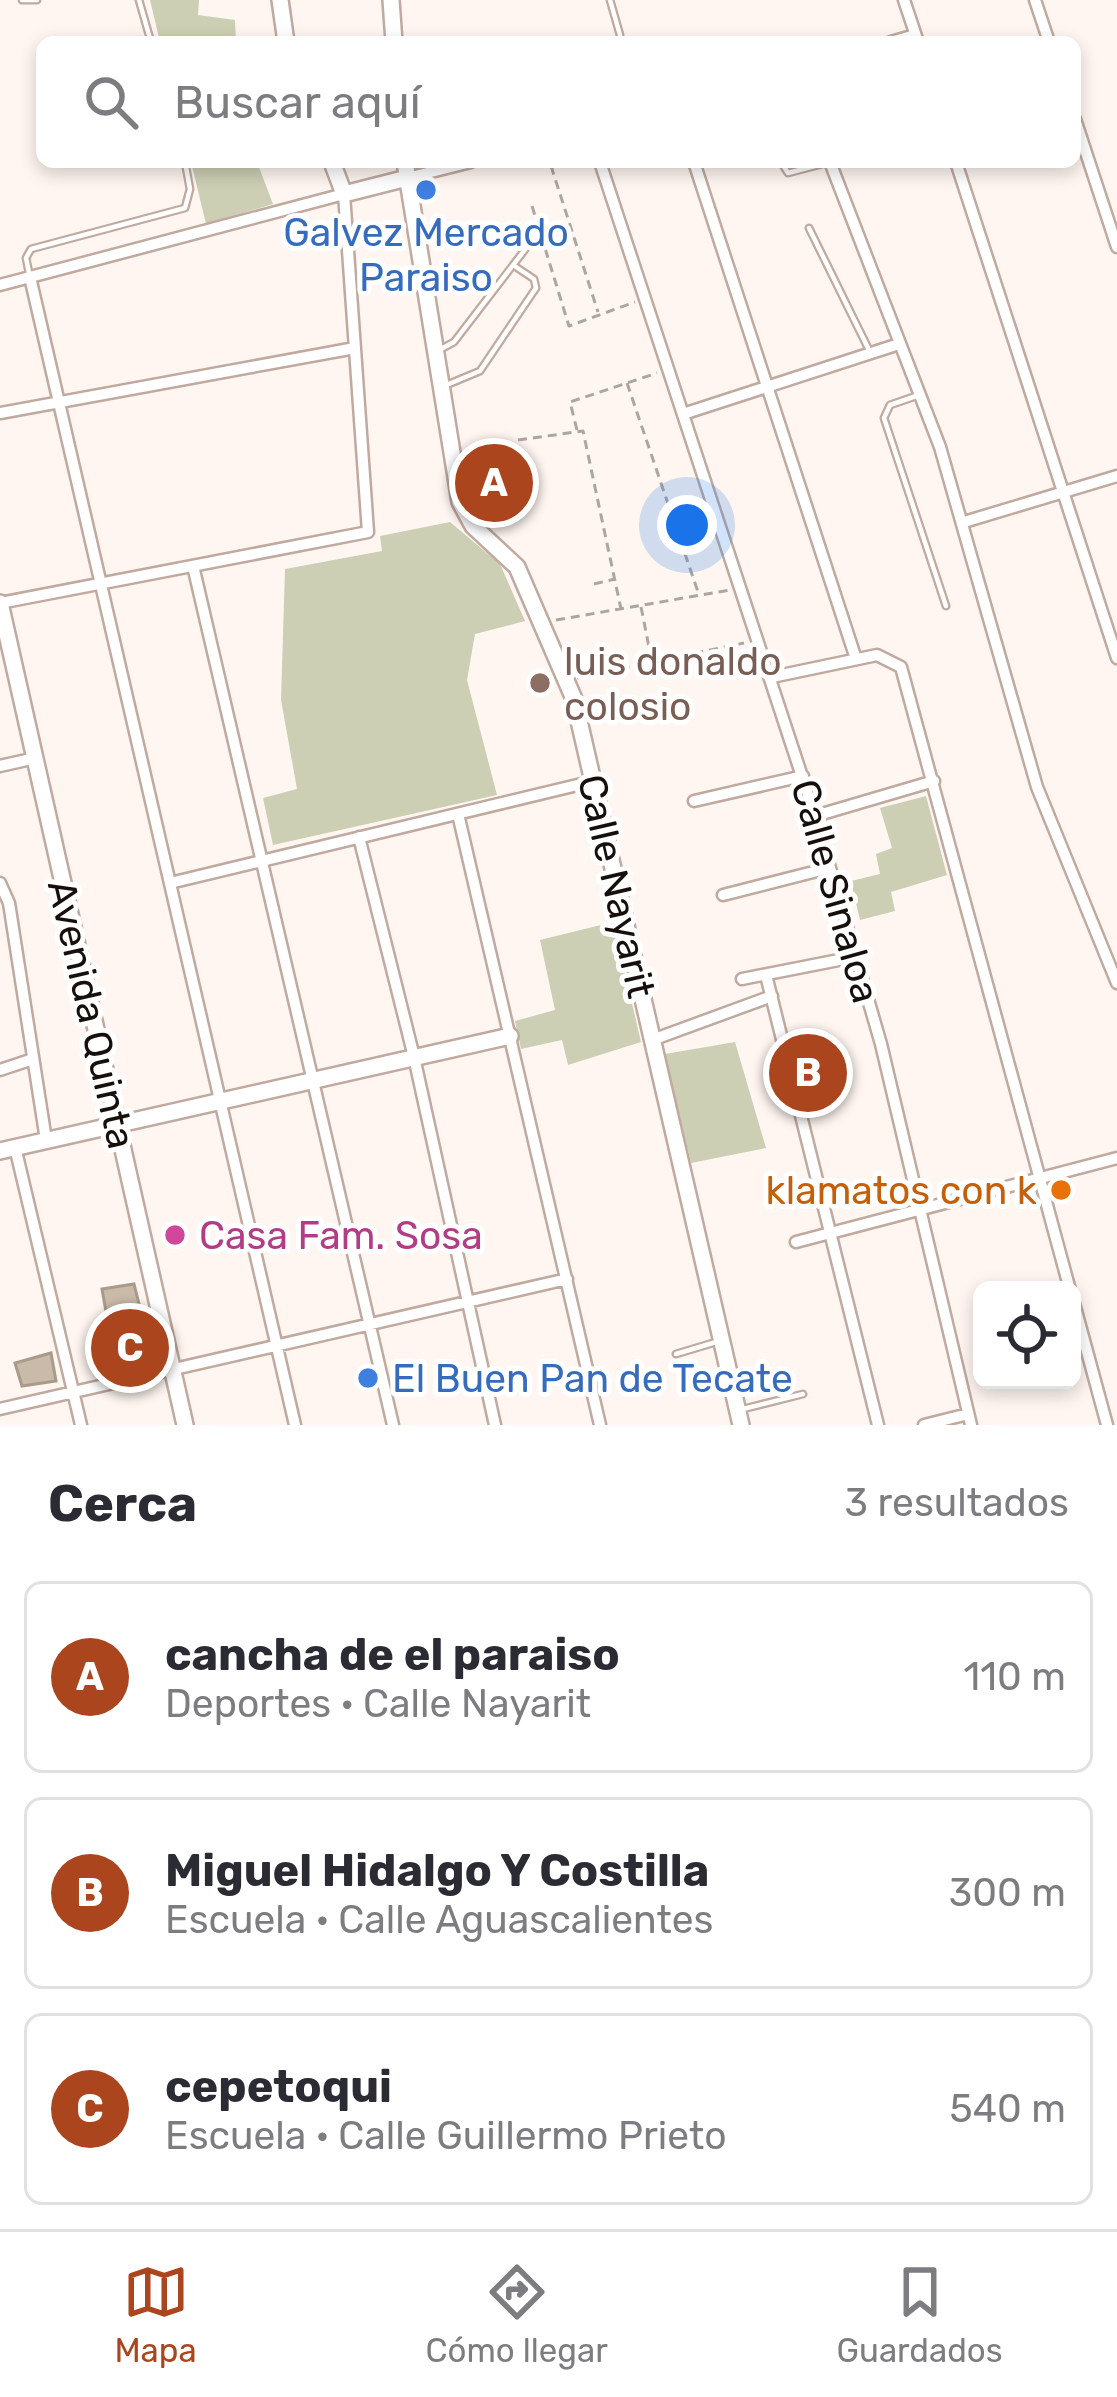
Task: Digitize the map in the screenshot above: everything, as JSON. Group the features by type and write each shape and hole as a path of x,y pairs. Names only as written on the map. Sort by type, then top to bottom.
{"street":[{"path":"271,0 284,36"},
{"path":"280,0 284,36"},
{"path":"391,0 394,36"},
{"path":"904,0 915,36"},
{"path":"1035,0 1047,36"},
{"path":"1081,137 1117,247"},
{"path":"1,615 101,585 368,532 344,194 334,168"},
{"name":"Calle Sinaloa","path":"602,168 803,776 881,1044 969,1420"},
{"path":"696,168 856,659"},
{"path":"832,168 964,522 1037,787 1117,983"},
{"path":"958,168 1117,658"},
{"path":"0,285 344,194 406,170"},
{"name":"Calle Nayarit","path":"406,170 466,517 506,551 543,622 574,699 739,1418"},
{"path":"30,277 295,1425"},
{"path":"683,414 899,344"},
{"path":"0,413 355,348"},
{"path":"964,522 1117,476"},
{"path":"194,570 393,1425"},
{"name":"Avenida Quinta","path":"1,615 185,1425"},
{"path":"772,677 886,656 901,667 1068,1281"},
{"path":"0,766 32,759"},
{"path":"694,801 803,776"},
{"path":"815,817 934,781"},
{"path":"170,883 594,782"},
{"path":"458,814 600,1425"},
{"path":"359,837 414,1057 495,1425"},
{"path":"723,895 829,868"},
{"path":"0,883 9,903 46,1140"},
{"path":"742,979 854,957"},
{"path":"766,974 878,1425"},
{"path":"652,1040 772,996"},
{"path":"81,1425 7,1149 510,1036"},
{"path":"0,1070 33,1059"},
{"path":"796,1242 1117,1158"},
{"path":"0,1409 567,1279"},
{"path":"1081,1330 1107,1425"},
{"path":"924,1425 969,1420"}],"lane":[{"path":"22,0 37,0"},
{"path":"140,0 149,36"},
{"path":"610,0 620,35"},
{"path":"30,277 26,258 31,249 185,208 190,189 186,168"},
{"path":"785,168 798,174 814,168"},
{"path":"809,228 870,352"},
{"path":"435,351 454,342 530,243"},
{"path":"441,387 480,371 536,288 534,279 513,265"},
{"path":"919,395 890,406 884,418 946,606"},
{"path":"676,1354 722,1341"},
{"path":"739,1418 803,1394"}],"path":[{"path":"552,168 599,315"},
{"path":"532,206 569,326 645,299"},
{"path":"621,609 570,402 657,373"},
{"path":"627,383 699,595"},
{"path":"518,440 580,431"},
{"path":"594,584 615,579"},
{"path":"543,622 741,588"},
{"path":"641,605 652,662"},
{"path":"578,678 746,643"}],"green space":[{"path":"150,0 199,0 198,15 235,20 236,36 159,36"},
{"path":"192,168 259,168 273,204 206,224"},
{"path":"502,454 515,504 485,511 474,461"},
{"path":"450,522 500,564 525,621 475,634 467,680 497,795 273,845 263,798 297,789 281,700 285,569 382,551 380,536"},
{"path":"926,796 947,875 891,892 895,911 860,920 851,881 880,874 876,854 892,848 880,808"},
{"path":"613,922 641,1042 568,1065 562,1040 521,1049 515,1021 555,1010 540,940"},
{"path":"735,1042 766,1148 691,1163 665,1054"}],"building":[{"path":"134,1284 141,1312 107,1317 102,1289"},
{"path":"51,1353 56,1381 22,1386 15,1363"}],"place":[{"name":"Galvez Mercado Paraiso","path":"426,190"},
{"name":"cancha de el paraiso","path":"494,483"},
{"name":"luis donaldo colosio","path":"540,683"},
{"name":"Miguel Hidalgo Y Costilla","path":"808,1073"},
{"name":"klamatos con k","path":"1061,1190"},
{"name":"Casa Fam. Sosa","path":"175,1235"},
{"name":"cepetoqui","path":"130,1348"},
{"name":"El Buen Pan de Tecate","path":"368,1378"}]}
